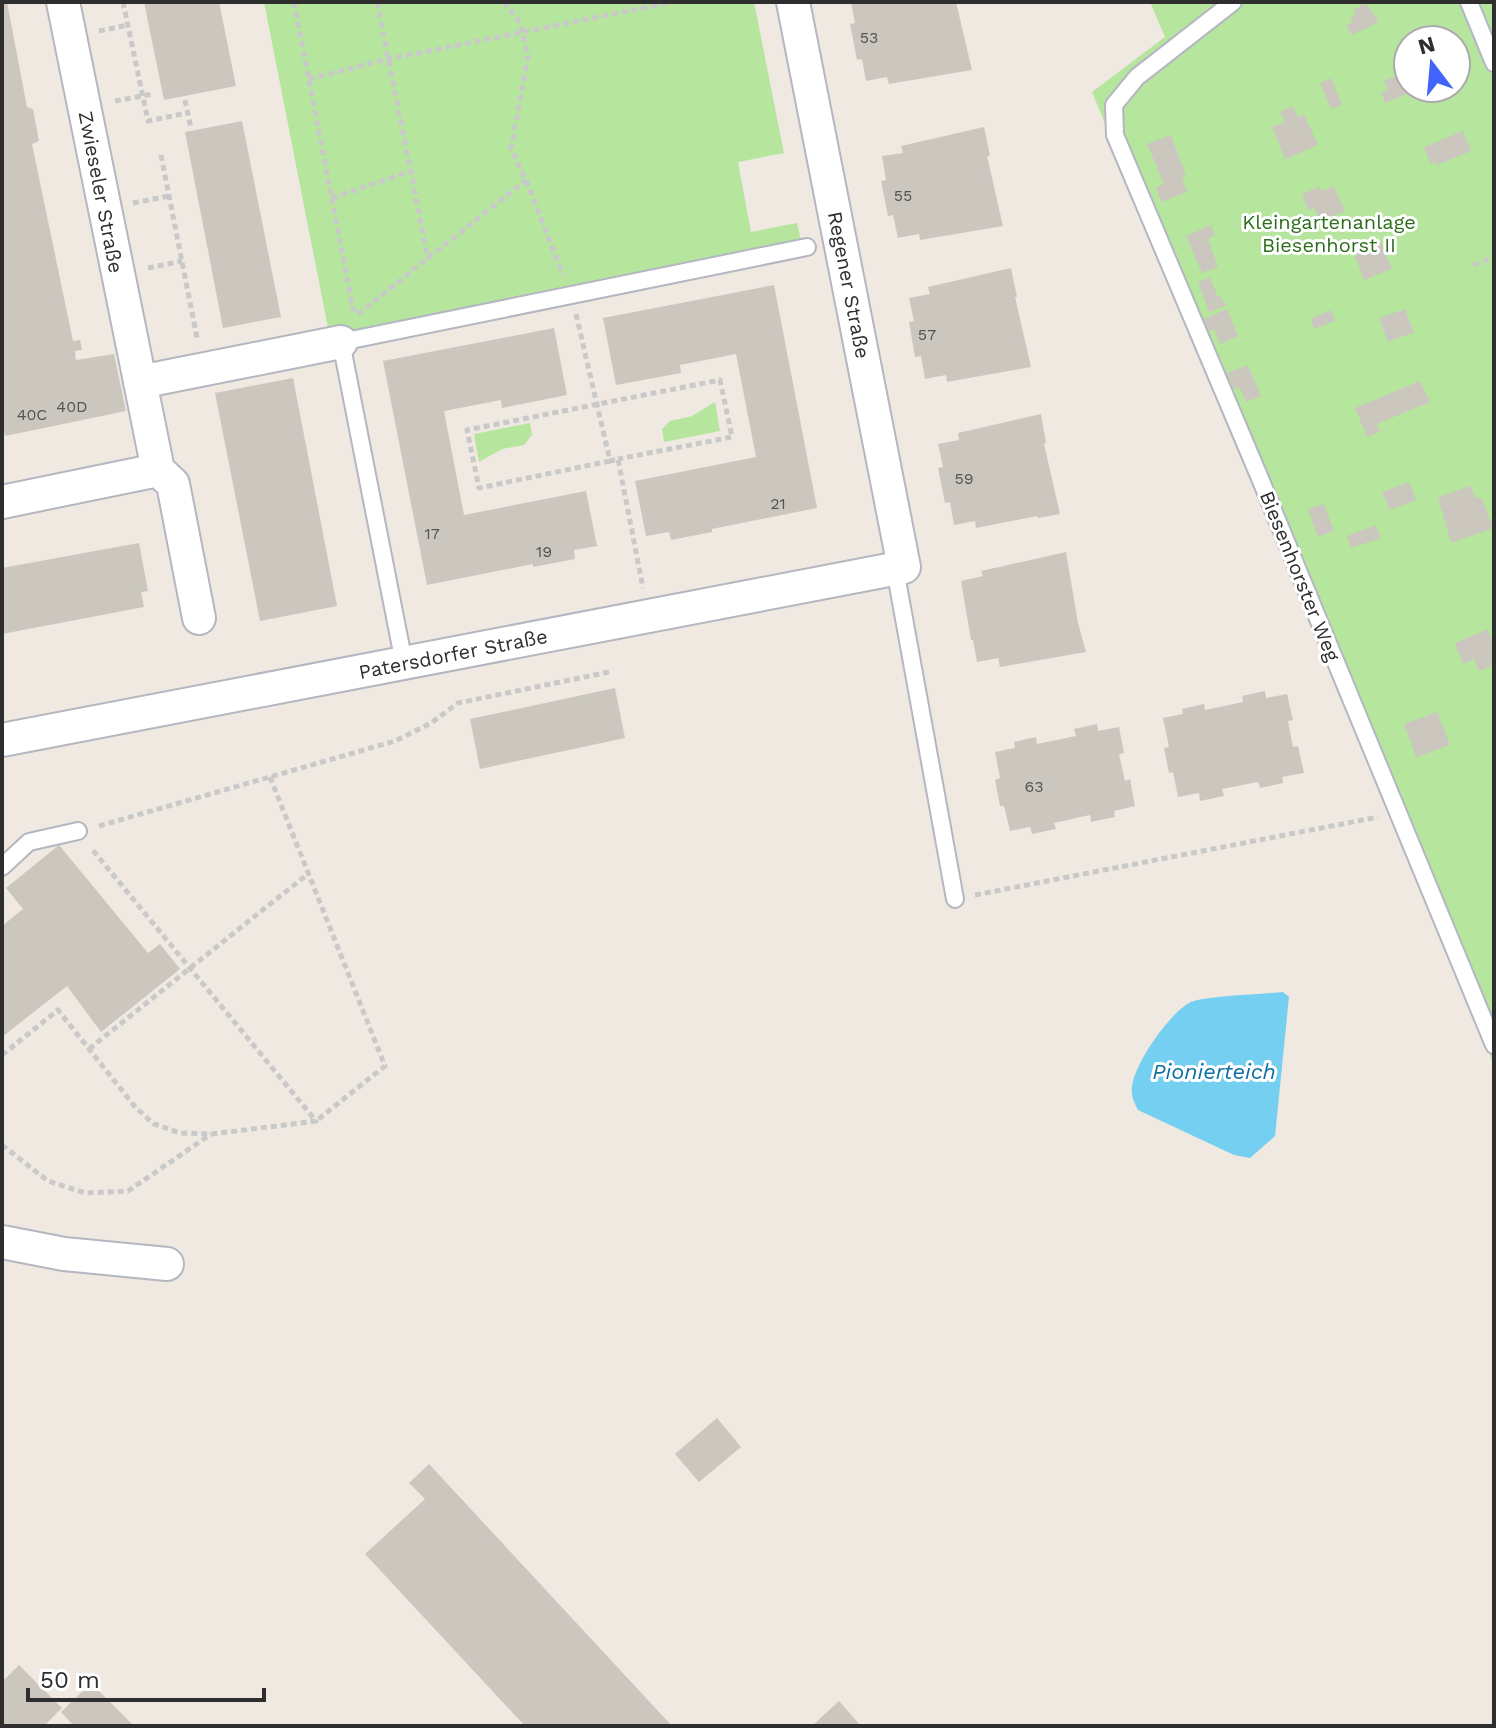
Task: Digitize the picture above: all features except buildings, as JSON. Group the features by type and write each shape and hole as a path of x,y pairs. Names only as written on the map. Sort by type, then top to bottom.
{"street":[{"name":"Zwieseler Straße","path":"63,2 158,470 173,484 199,618"},
{"name":"Regener Straße","path":"793,2 899,568"},
{"path":"140,382 341,342"},
{"path":"2,502 158,470"},
{"name":"Patersdorfer Straße","path":"2,740 899,568"},
{"path":"2,1242 78,1256 167,1264"}],"lane":[{"name":"Biesenhorster Weg","path":"1233,2 1137,77 1114,105 1115,135 1494,1045"},
{"path":"1469,2 1494,63"},
{"path":"404,663 341,342 807,247"},
{"name":"Regener Straße","path":"899,568 955,899"},
{"path":"2,867 29,842 78,831"}],"path":[{"path":"123,2 148,121 187,113"},
{"path":"294,2 355,317 526,180"},
{"path":"377,2 428,259"},
{"path":"504,2 521,24 528,57 511,149 570,295 599,403 610,461"},
{"path":"309,79 388,59 673,2"},
{"path":"85,107 153,94"},
{"path":"185,100 191,128"},
{"path":"161,155 202,368"},
{"path":"332,198 411,171"},
{"path":"1474,265 1494,257"},
{"path":"720,380 732,437 618,459 479,488 467,430 720,380"},
{"path":"618,459 642,585"},
{"path":"316,1121 78,831 395,741 431,723 458,703 609,672"},
{"path":"2,1055 58,1010 136,1108 154,1124 180,1133 212,1134 316,1121 385,1066 270,777"},
{"path":"955,899 1398,813"},
{"path":"89,1049 309,873"},
{"path":"2,1145 48,1181 85,1193 128,1191 212,1134"}],"green space":[{"path":"264,2 754,2 784,153 738,162 751,232 797,223 802,245 330,338"},
{"name":"Kleingartenanlage Biesenhorst II","path":"1150,2 1494,2 1494,1065 1092,92 1165,37"},
{"path":"715,402 720,431 664,442 662,429 670,421 692,416"},
{"path":"530,423 532,435 524,445 502,449 479,462 474,434"}],"water":[{"name":"Pionierteich","path":"1283,992 1289,997 1275,1136 1250,1158 1234,1155 1138,1110 1133,1099 1134,1077 1146,1053 1173,1016 1191,1002 1208,998"}]}
